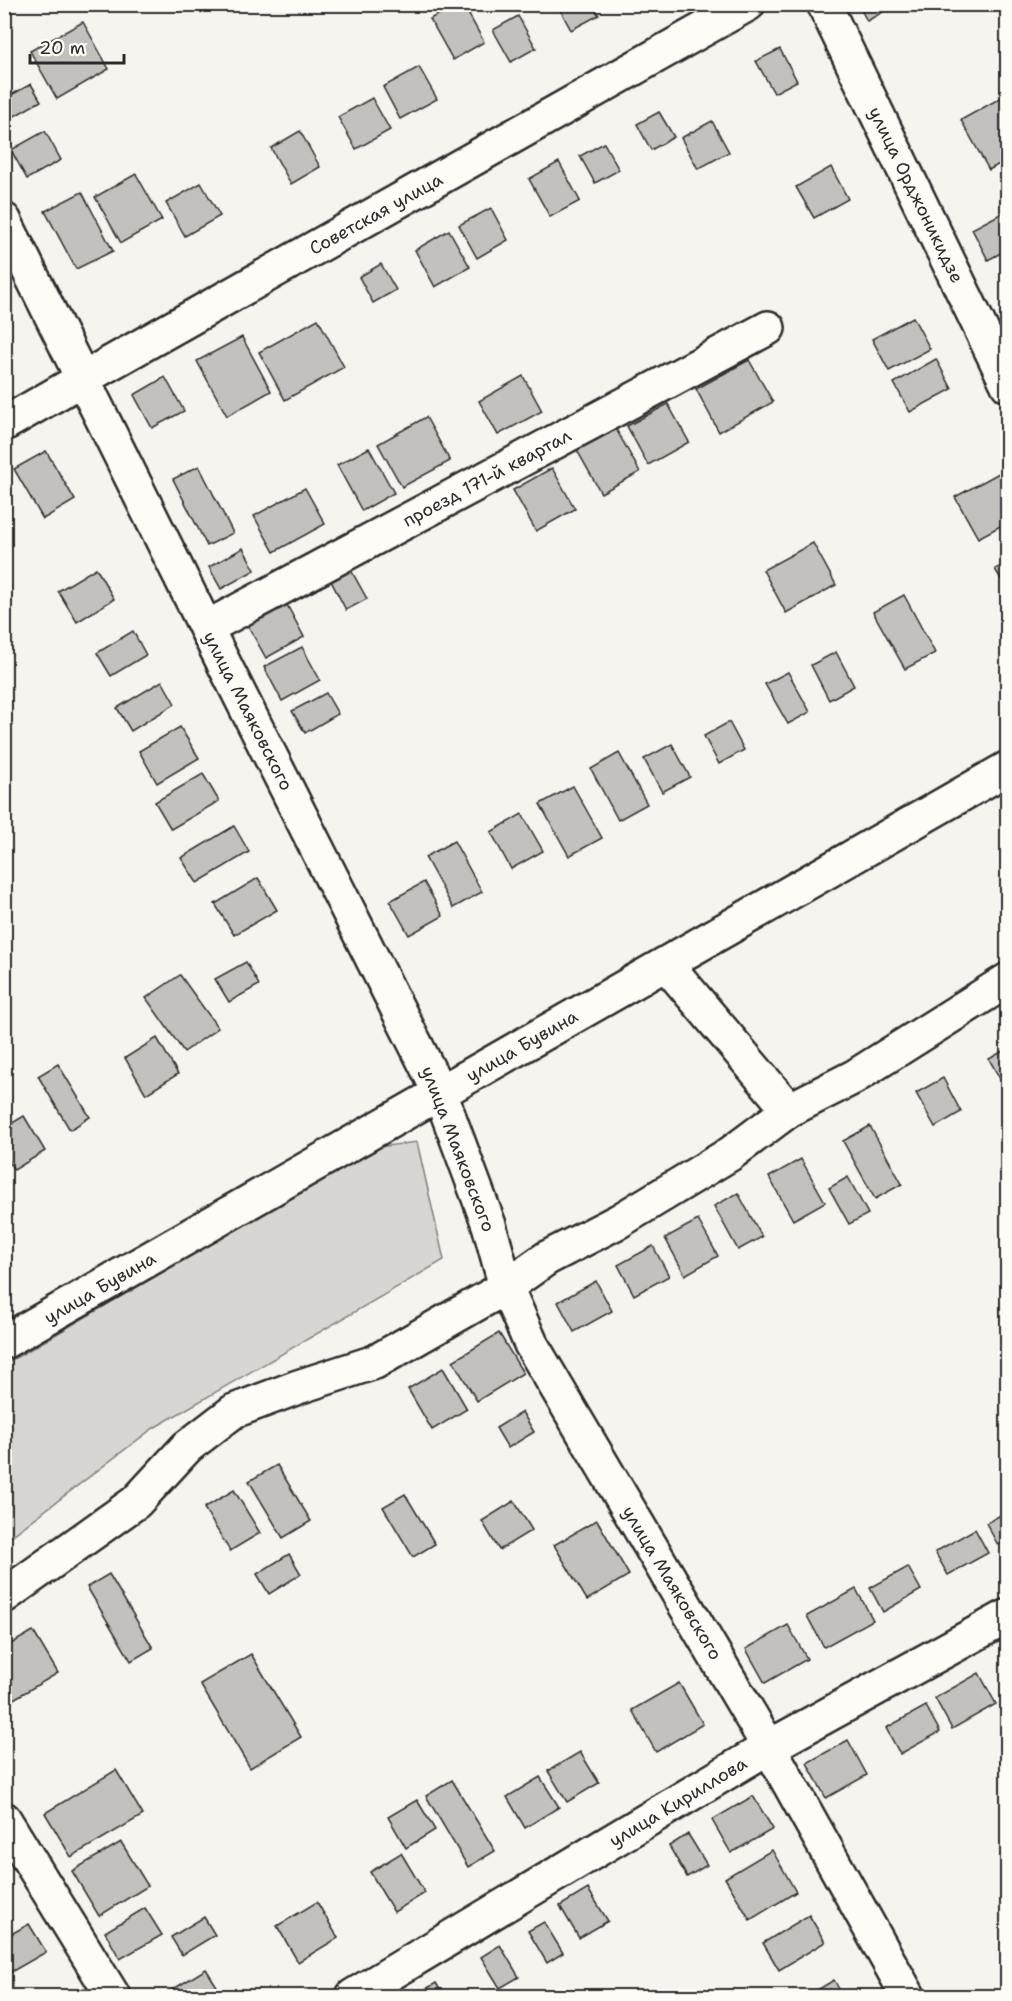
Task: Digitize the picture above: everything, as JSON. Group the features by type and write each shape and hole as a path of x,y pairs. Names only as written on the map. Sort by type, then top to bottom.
{"street":[{"name":"Советская улица","path":"4,424 748,4"},
{"name":"улица Орджоникидзе","path":"824,4 1008,385"},
{"name":"улица Маяковского","path":"4,220 440,1093 489,1225 506,1287 531,1344 769,1747 908,1996"},
{"name":"проезд 171-й квартал","path":"206,628 768,328"},
{"name":"улица Бувина","path":"4,1342 1008,768"},
{"path":"666,964 789,1110"},
{"path":"4,1596 136,1502 187,1447 234,1411 375,1362 506,1287 547,1258 619,1221 730,1154 789,1110 854,1077 1008,980"},
{"name":"улица Кириллова","path":"353,1996 769,1747 1008,1616"},
{"path":"4,1819 113,1996"}],"shaded area":[{"path":"417,1142 444,1260 152,1429 5,1541 5,1364 378,1147"}],"building":[{"path":"456,4 463,4 484,42 453,60 430,19"},
{"path":"557,4 592,4 599,15 571,30"},
{"path":"858,4 897,4 867,21"},
{"path":"518,16 536,48 511,62 493,30"},
{"path":"83,22 109,69 57,99 30,51"},
{"path":"780,49 797,81 774,93 756,61"},
{"path":"419,67 437,99 400,119 383,87"},
{"path":"31,84 41,101 4,122 4,99"},
{"path":"1004,96 1008,102 1008,159 989,170 961,120"},
{"path":"372,98 390,130 356,149 338,117"},
{"path":"659,112 674,137 651,150 637,124"},
{"path":"712,121 729,152 698,169 681,138"},
{"path":"45,131 61,160 27,179 11,150"},
{"path":"300,131 320,167 291,184 271,148"},
{"path":"604,143 619,170 595,183 580,156"},
{"path":"559,162 580,201 550,217 529,179"},
{"path":"831,167 848,199 814,218 796,187"},
{"path":"136,174 162,220 121,243 95,197"},
{"path":"201,183 220,216 185,236 166,203"},
{"path":"82,192 113,251 76,269 45,211"},
{"path":"491,208 508,240 477,258 459,225"},
{"path":"1008,210 1008,249 988,260 972,229"},
{"path":"449,230 470,267 435,287 415,250"},
{"path":"381,264 396,290 373,303 359,277"},
{"path":"913,317 930,349 889,371 872,339"},
{"path":"318,319 344,367 285,400 259,352"},
{"path":"242,337 271,391 227,416 197,361"},
{"path":"936,359 952,389 910,412 894,383"},
{"path":"749,360 773,402 719,432 696,389"},
{"path":"523,376 542,411 498,435 479,401"},
{"path":"165,377 184,411 152,428 134,395"},
{"path":"668,404 689,442 648,465 627,426"},
{"path":"426,417 450,461 402,487 378,444"},
{"path":"616,429 640,472 601,493 577,450"},
{"path":"369,448 394,493 362,511 337,465"},
{"path":"46,451 75,500 43,519 14,469"},
{"path":"199,466 233,533 207,546 173,479"},
{"path":"552,468 575,509 536,531 513,490"},
{"path":"999,473 1008,488 1008,522 978,538 955,497"},
{"path":"305,488 325,524 274,552 254,516"},
{"path":"813,543 836,585 786,613 763,570"},
{"path":"243,548 255,570 221,589 209,567"},
{"path":"1008,563 1008,591 995,569"},
{"path":"96,568 114,599 77,622 58,591"},
{"path":"351,570 367,599 346,610 331,581"},
{"path":"904,595 935,653 905,669 873,612"},
{"path":"286,603 304,637 266,658 247,624"},
{"path":"133,631 146,655 111,676 97,653"},
{"path":"302,647 320,680 282,701 264,667"},
{"path":"836,652 854,686 829,700 811,665"},
{"path":"788,672 810,712 788,724 765,684"},
{"path":"162,681 175,704 131,731 117,708"},
{"path":"326,693 338,714 305,733 292,711"},
{"path":"729,722 744,750 719,764 704,736"},
{"path":"180,727 199,758 157,783 139,751"},
{"path":"672,744 690,777 662,792 644,759"},
{"path":"619,753 647,804 618,820 591,769"},
{"path":"203,774 219,801 171,829 155,802"},
{"path":"573,786 602,838 569,856 540,804"},
{"path":"522,814 543,851 511,869 491,832"},
{"path":"234,826 249,852 197,883 181,858"},
{"path":"454,841 482,892 453,908 425,857"},
{"path":"258,878 277,910 234,935 215,904"},
{"path":"424,882 443,916 409,935 390,901"},
{"path":"246,962 259,985 229,1002 215,979"},
{"path":"180,975 218,1028 184,1052 146,998"},
{"path":"157,1038 178,1074 146,1094 125,1058"},
{"path":"1008,1048 1008,1093 989,1059"},
{"path":"58,1064 90,1117 70,1130 38,1076"},
{"path":"943,1078 961,1112 935,1127 916,1093"},
{"path":"24,1116 45,1151 14,1170 4,1154 4,1128"},
{"path":"870,1126 902,1184 875,1199 843,1141"},
{"path":"801,1159 825,1202 793,1220 769,1177"},
{"path":"848,1177 868,1214 849,1224 829,1188"},
{"path":"738,1193 762,1237 738,1250 714,1206"},
{"path":"698,1220 718,1256 685,1275 665,1238"},
{"path":"653,1246 669,1276 634,1295 618,1265"},
{"path":"596,1281 612,1311 574,1332 558,1302"},
{"path":"499,1333 523,1373 477,1401 453,1361"},
{"path":"443,1368 467,1409 432,1430 408,1389"},
{"path":"522,1412 534,1432 508,1448 496,1428"},
{"path":"277,1465 311,1521 283,1538 249,1481"},
{"path":"234,1490 260,1533 230,1551 204,1508"},
{"path":"405,1494 435,1544 413,1557 383,1507"},
{"path":"514,1501 532,1530 499,1550 482,1521"},
{"path":"1008,1511 1008,1539 998,1545 986,1523"},
{"path":"597,1520 629,1575 587,1600 554,1545"},
{"path":"975,1529 988,1553 948,1575 935,1552"},
{"path":"289,1554 301,1574 269,1594 257,1574"},
{"path":"908,1567 921,1590 883,1612 870,1588"},
{"path":"109,1574 153,1648 131,1661 87,1587"},
{"path":"856,1589 873,1620 824,1647 807,1616"},
{"path":"788,1625 807,1659 765,1683 746,1649"},
{"path":"33,1631 58,1673 12,1700 4,1687 4,1648"},
{"path":"251,1654 301,1737 250,1768 200,1684"},
{"path":"979,1673 996,1704 952,1729 935,1698"},
{"path":"679,1683 703,1724 656,1752 632,1710"},
{"path":"926,1706 940,1732 900,1754 886,1728"},
{"path":"848,1740 867,1775 826,1798 807,1763"},
{"path":"580,1752 599,1783 567,1802 548,1771"},
{"path":"116,1770 143,1815 71,1857 45,1813"},
{"path":"540,1777 559,1807 525,1828 507,1797"},
{"path":"452,1780 495,1851 468,1867 426,1796"},
{"path":"753,1796 773,1829 731,1853 712,1820"},
{"path":"417,1800 435,1830 406,1848 388,1817"},
{"path":"688,1834 707,1865 687,1877 669,1846"},
{"path":"121,1842 148,1886 99,1916 72,1871"},
{"path":"772,1850 796,1892 750,1920 725,1878"},
{"path":"401,1853 425,1893 394,1912 370,1872"},
{"path":"588,1889 608,1921 579,1938 560,1906"},
{"path":"317,1902 338,1938 298,1962 277,1926"},
{"path":"145,1908 162,1935 120,1959 105,1932"},
{"path":"809,1915 825,1942 779,1970 763,1943"},
{"path":"204,1917 215,1935 182,1955 171,1937"},
{"path":"544,1922 563,1953 547,1963 528,1931"},
{"path":"29,1924 46,1952 4,1976 4,1938"},
{"path":"500,1945 519,1977 500,1988 481,1957"},
{"path":"206,1969 223,1996 162,1996"},
{"path":"834,1980 843,1996 807,1996"},
{"path":"436,1983 444,1996 414,1996"}]}
